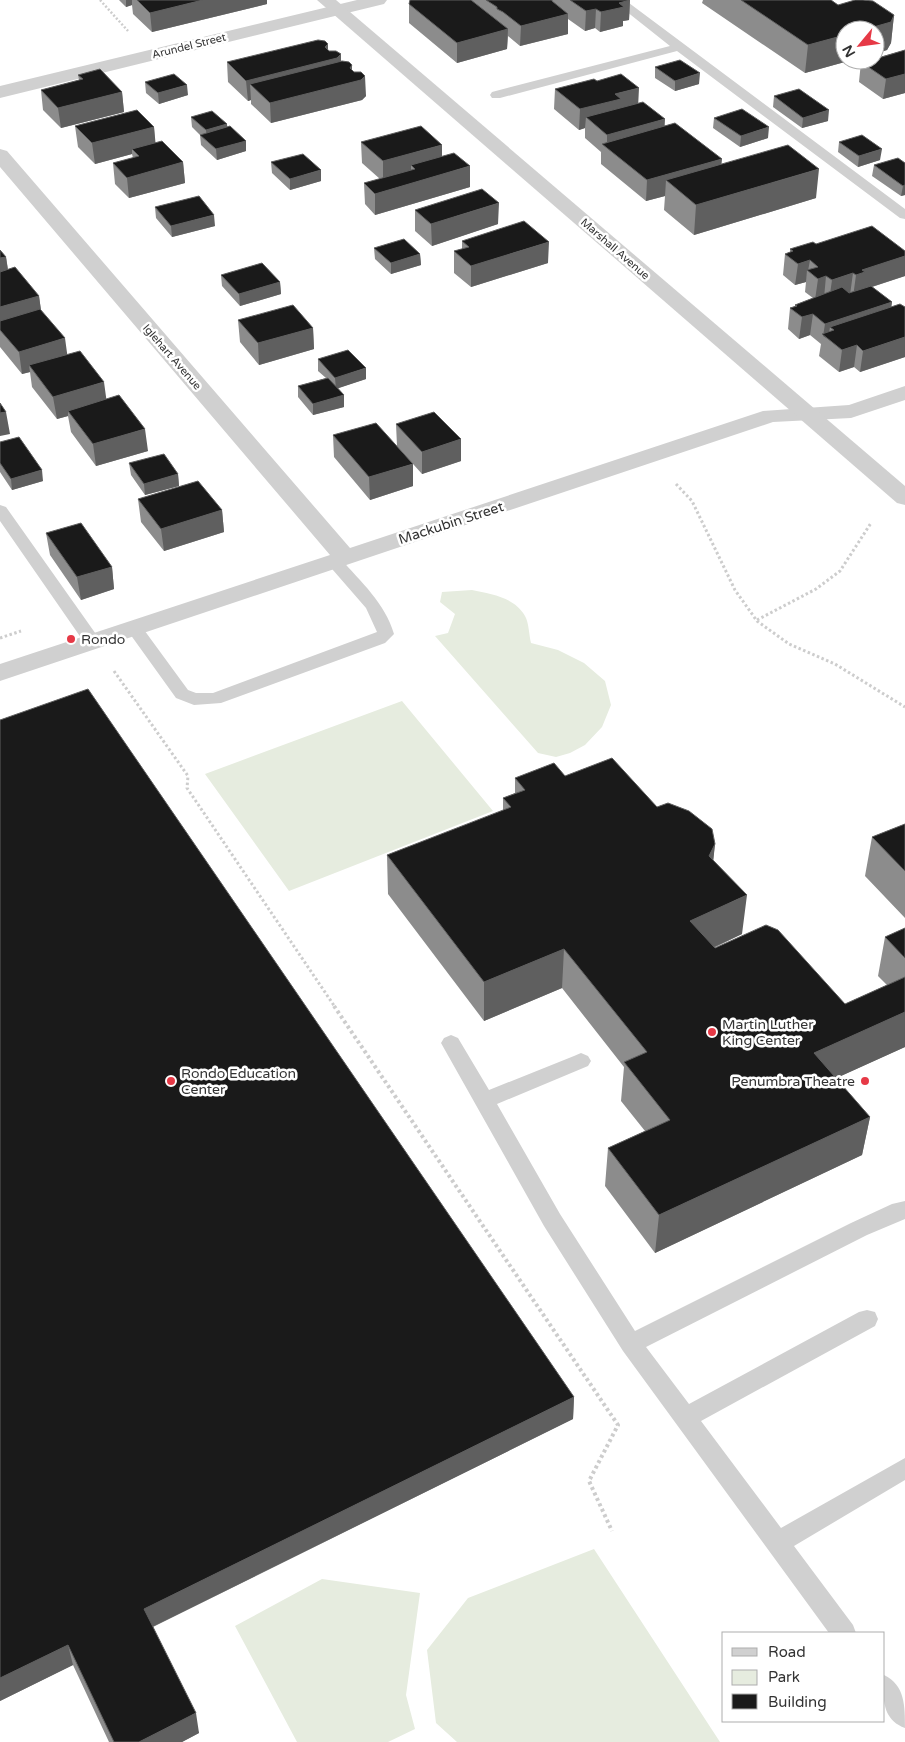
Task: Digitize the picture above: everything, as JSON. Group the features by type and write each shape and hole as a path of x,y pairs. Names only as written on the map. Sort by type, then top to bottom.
{"street":[{"name":"Arundel Street","path":"0,92 331,5 378,0"},
{"name":"Marshall Avenue","path":"331,5 905,498"},
{"name":"Iglehart Avenue","path":"0,155 340,560"},
{"name":"Mackubin Street","path":"0,673 133,627 771,416 852,411 905,392"}],"lane":[{"path":"618,0 905,215"},
{"path":"496,95 679,47"},
{"path":"0,510 92,641"},
{"path":"133,627 182,694 194,699 215,699 379,639 386,634 383,622 340,560"},
{"path":"451,1043 552,1220 631,1344 843,1632"},
{"path":"484,1101 581,1061"},
{"path":"631,1344 859,1229 900,1210 905,1210"},
{"path":"685,1418 867,1319"},
{"path":"778,1543 905,1468"},
{"path":"885,1688 905,1716"}],"path":[{"path":"100,0 108,12 129,32"},
{"path":"676,484 692,501 735,590 757,621 789,644 835,664 905,707"},
{"path":"757,621 816,590 840,571 871,523"},
{"path":"114,671 188,776 187,788 618,1425 589,1481 612,1531"}],"green space":[{"path":"472,590 502,597 515,604 525,616 531,643 558,650 584,663 605,681 611,705 602,727 585,745 570,753 556,757 538,753 435,636 448,633 455,614 440,602 442,592"},
{"path":"402,701 493,811 289,891 205,774"},
{"path":"594,1549 720,1742 457,1742 436,1723 427,1650 468,1598"},
{"path":"322,1579 420,1593 406,1695 415,1729 388,1742 297,1742 235,1626"}],"building":[{"path":"137,0 203,0 150,13"},
{"path":"410,0 471,0 508,29 457,43 409,4"},
{"path":"486,0 552,0 568,14 521,26"},
{"path":"570,0 630,0 619,3 624,7 601,12 596,9 586,11"},
{"path":"741,0 831,0 838,5 855,0 863,0 873,1 894,15 891,22 885,24 885,20 835,20 835,38 808,45"},
{"path":"318,40 325,41 328,44 325,47 329,51 336,51 341,54 337,58 246,81 227,62"},
{"path":"905,50 905,74 886,79 873,70 885,70 885,56"},
{"path":"680,60 700,73 675,81 655,67"},
{"path":"342,61 349,62 352,65 350,68 354,72 361,72 365,76 361,80 270,103 250,84"},
{"path":"100,69 122,92 58,108 41,90 83,79 78,75"},
{"path":"174,74 187,85 158,93 145,82"},
{"path":"621,74 639,88 615,94 621,99 580,109 555,89 594,79 597,81"},
{"path":"799,89 829,110 803,118 774,96"},
{"path":"643,102 665,119 607,135 586,117"},
{"path":"742,109 769,127 741,136 714,118"},
{"path":"137,110 154,127 92,143 75,126"},
{"path":"212,111 227,124 206,130 191,117"},
{"path":"675,123 722,159 647,180 602,144"},
{"path":"230,126 246,141 216,149 200,135"},
{"path":"421,126 442,145 383,161 361,142"},
{"path":"862,135 882,149 859,156 839,142"},
{"path":"162,141 183,162 127,178 113,163 139,156 132,149"},
{"path":"788,145 819,169 696,205 666,180"},
{"path":"454,153 470,166 375,194 364,183 415,169 411,165"},
{"path":"303,154 321,170 290,179 271,162"},
{"path":"898,158 905,163 905,185 903,186 874,165"},
{"path":"482,189 499,203 431,224 415,210"},
{"path":"199,196 214,215 171,226 155,207"},
{"path":"524,221 549,242 471,266 454,251 469,247 462,241"},
{"path":"872,226 905,251 905,256 862,270 865,272 856,275 853,273 832,280 826,276 818,279 807,270 818,267 810,260 798,264 785,254 793,251 790,249 813,242 816,244"},
{"path":"404,239 420,254 391,263 374,248"},
{"path":"0,250 6,257 0,258"},
{"path":"262,263 280,282 239,294 221,275"},
{"path":"15,267 39,296 0,307 0,272"},
{"path":"871,286 892,302 825,324 813,314 802,317 790,308 842,287 849,293"},
{"path":"900,304 905,307 905,337 863,351 857,345 842,350 822,334 834,330 830,327"},
{"path":"293,305 313,328 258,343 238,320"},
{"path":"40,309 65,338 19,352 0,330 0,321"},
{"path":"348,350 366,368 335,378 318,359"},
{"path":"80,351 104,382 53,397 29,365"},
{"path":"328,378 344,395 313,404 298,386"},
{"path":"119,395 145,429 93,444 68,411"},
{"path":"0,403 6,412 0,413"},
{"path":"434,412 461,439 422,452 396,424"},
{"path":"376,423 413,464 369,477 333,435"},
{"path":"19,437 42,470 11,479 0,463 0,442"},
{"path":"164,454 178,474 144,484 129,463"},
{"path":"198,481 222,510 161,529 138,499"},
{"path":"81,523 112,567 77,577 46,533"},
{"name":"Rondo Education Center","path":"88,689 574,1397 144,1609 196,1713 139,1742 114,1742 68,1645 0,1678 0,720"},
{"name":"Martin Luther King Center","path":"612,758 657,807 668,803 689,811 712,829 715,844 709,856 747,895 690,921 715,948 766,925 778,930 845,1004 905,977 905,1012 814,1053 870,1117 659,1215 608,1148 670,1120 624,1062 647,1052 564,949 484,982 387,855 511,807 503,798 525,790 515,778 554,763 565,776"},
{"path":"905,824 905,871 872,837"},
{"path":"905,928 905,958 885,937"}],"place":[{"name":"Rondo","path":"71,639"},
{"name":"Martin Luther King Center","path":"712,1032"},
{"name":"Rondo Education Center","path":"171,1081"},
{"name":"Penumbra Theatre","path":"865,1081"}]}
